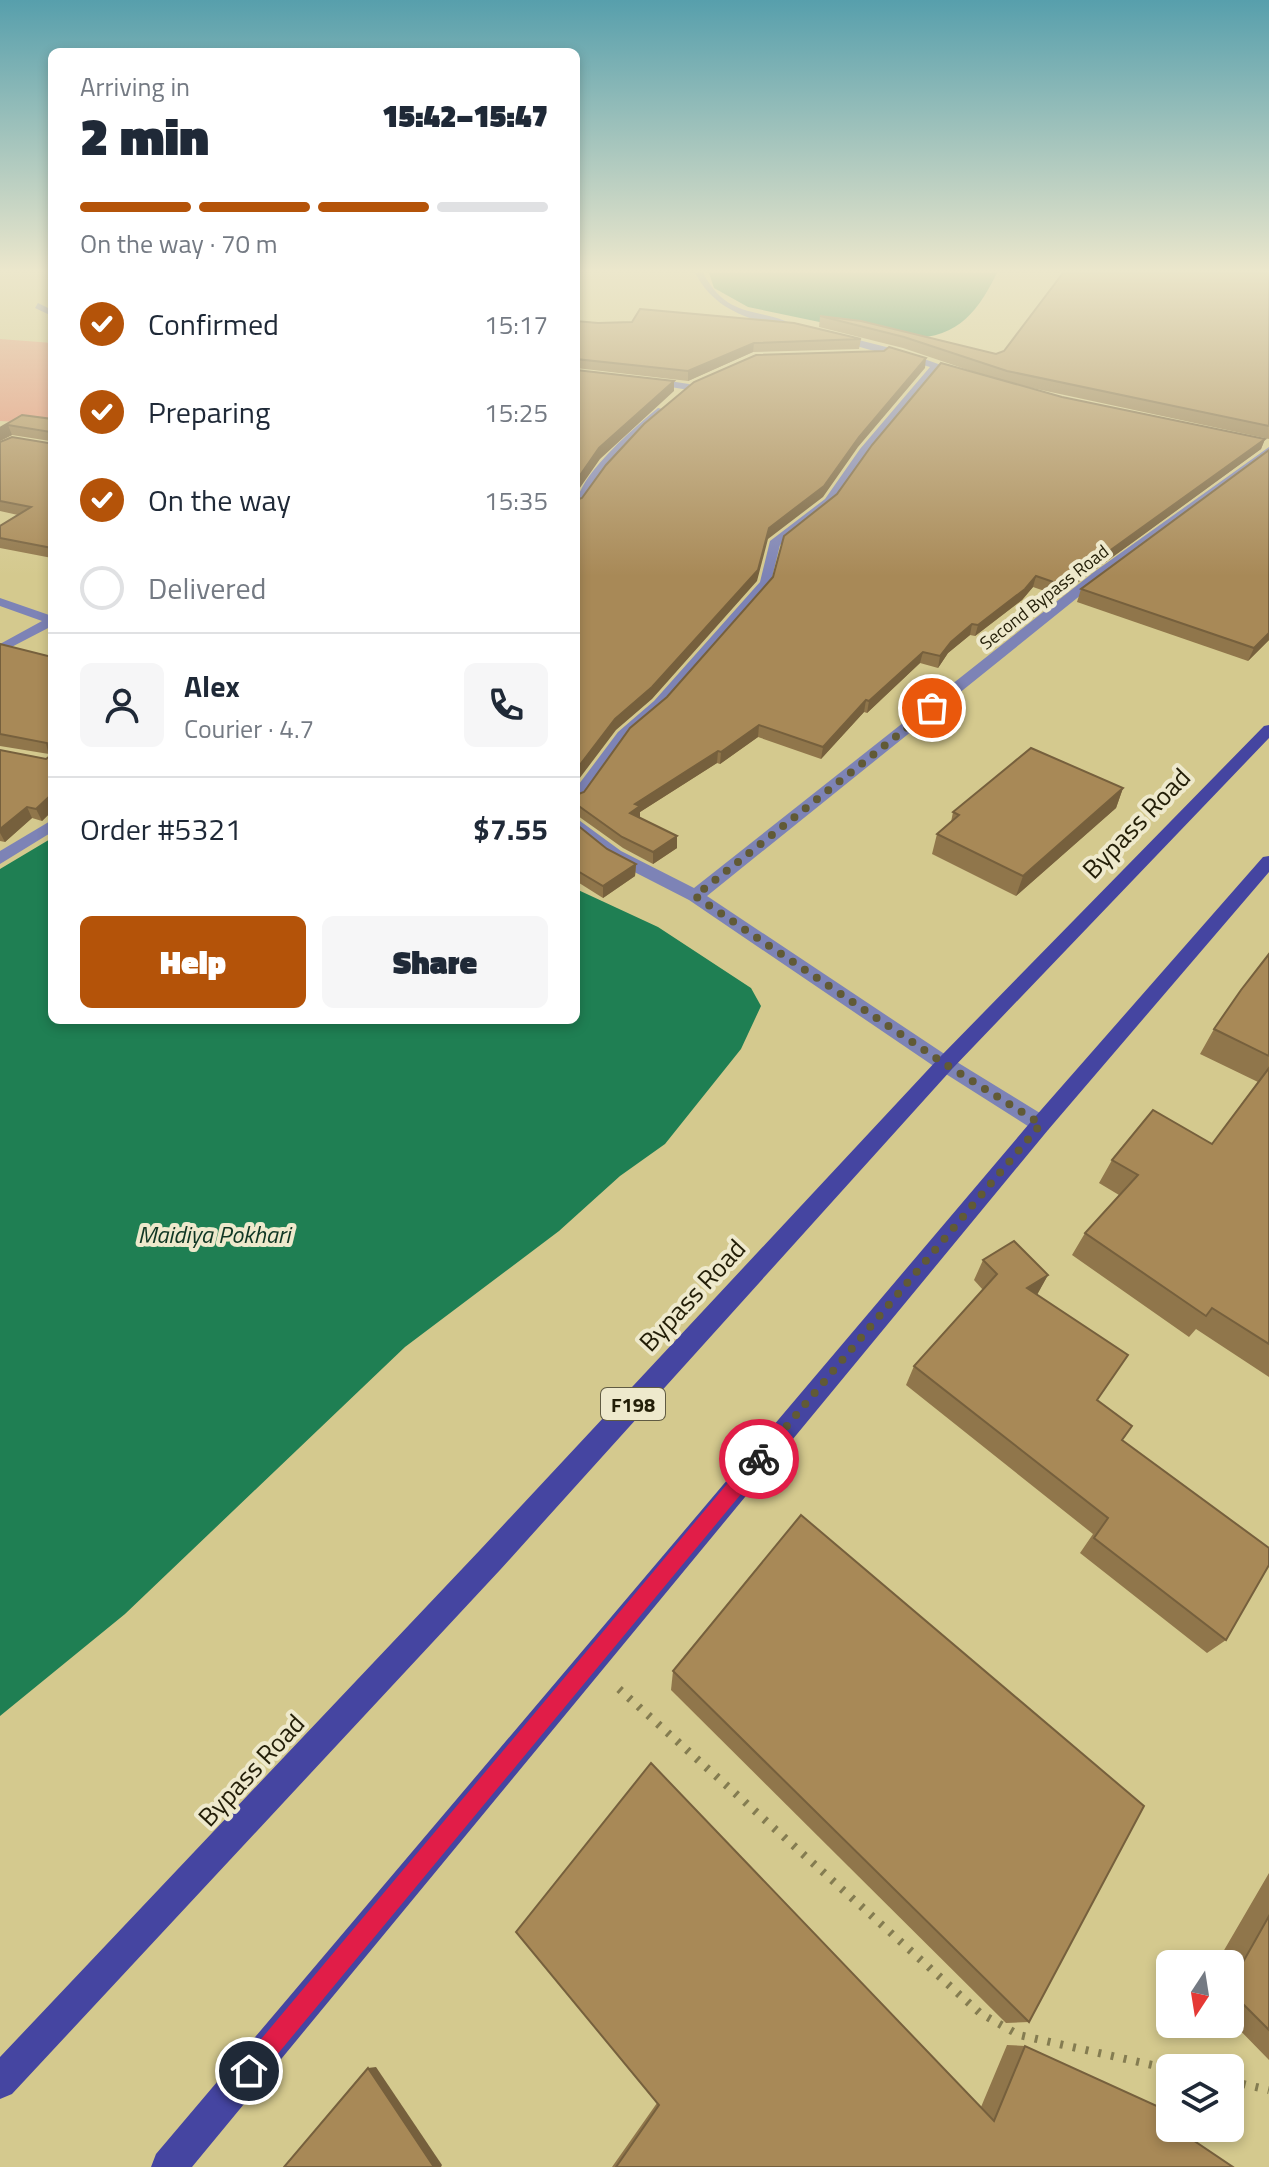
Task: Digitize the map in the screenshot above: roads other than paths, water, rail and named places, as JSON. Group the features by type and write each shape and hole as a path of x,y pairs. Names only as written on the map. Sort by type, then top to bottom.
{"main road":[{"name":"Bypass Road","path":"0,2082 500,1548 945,1064 1264,742"},
{"path":"169,2167 1041,1124 1269,861"}],"street":[{"path":"580,794 623,735 659,704 766,583 774,544 829,501 864,451 928,374"},
{"path":"963,374 975,378"},
{"path":"630,378 689,387"},
{"path":"679,396 703,380"},
{"path":"580,497 638,430 668,404"},
{"path":"1254,441 1269,447"},
{"name":"Second Bypass Road","path":"695,896 1098,575 1269,447"},
{"path":"0,602 48,620"},
{"path":"0,649 48,623"},
{"path":"580,826 615,855 695,896 945,1064 1041,1124"},
{"path":"0,859 48,828"}],"water":[{"name":"Maidiya Pokhari","path":"48,840 48,1024 580,1024 580,891 658,927 751,988 761,1006 741,1049 665,1144 620,1176 559,1231 405,1347 125,1614 0,1716 0,869"}]}
